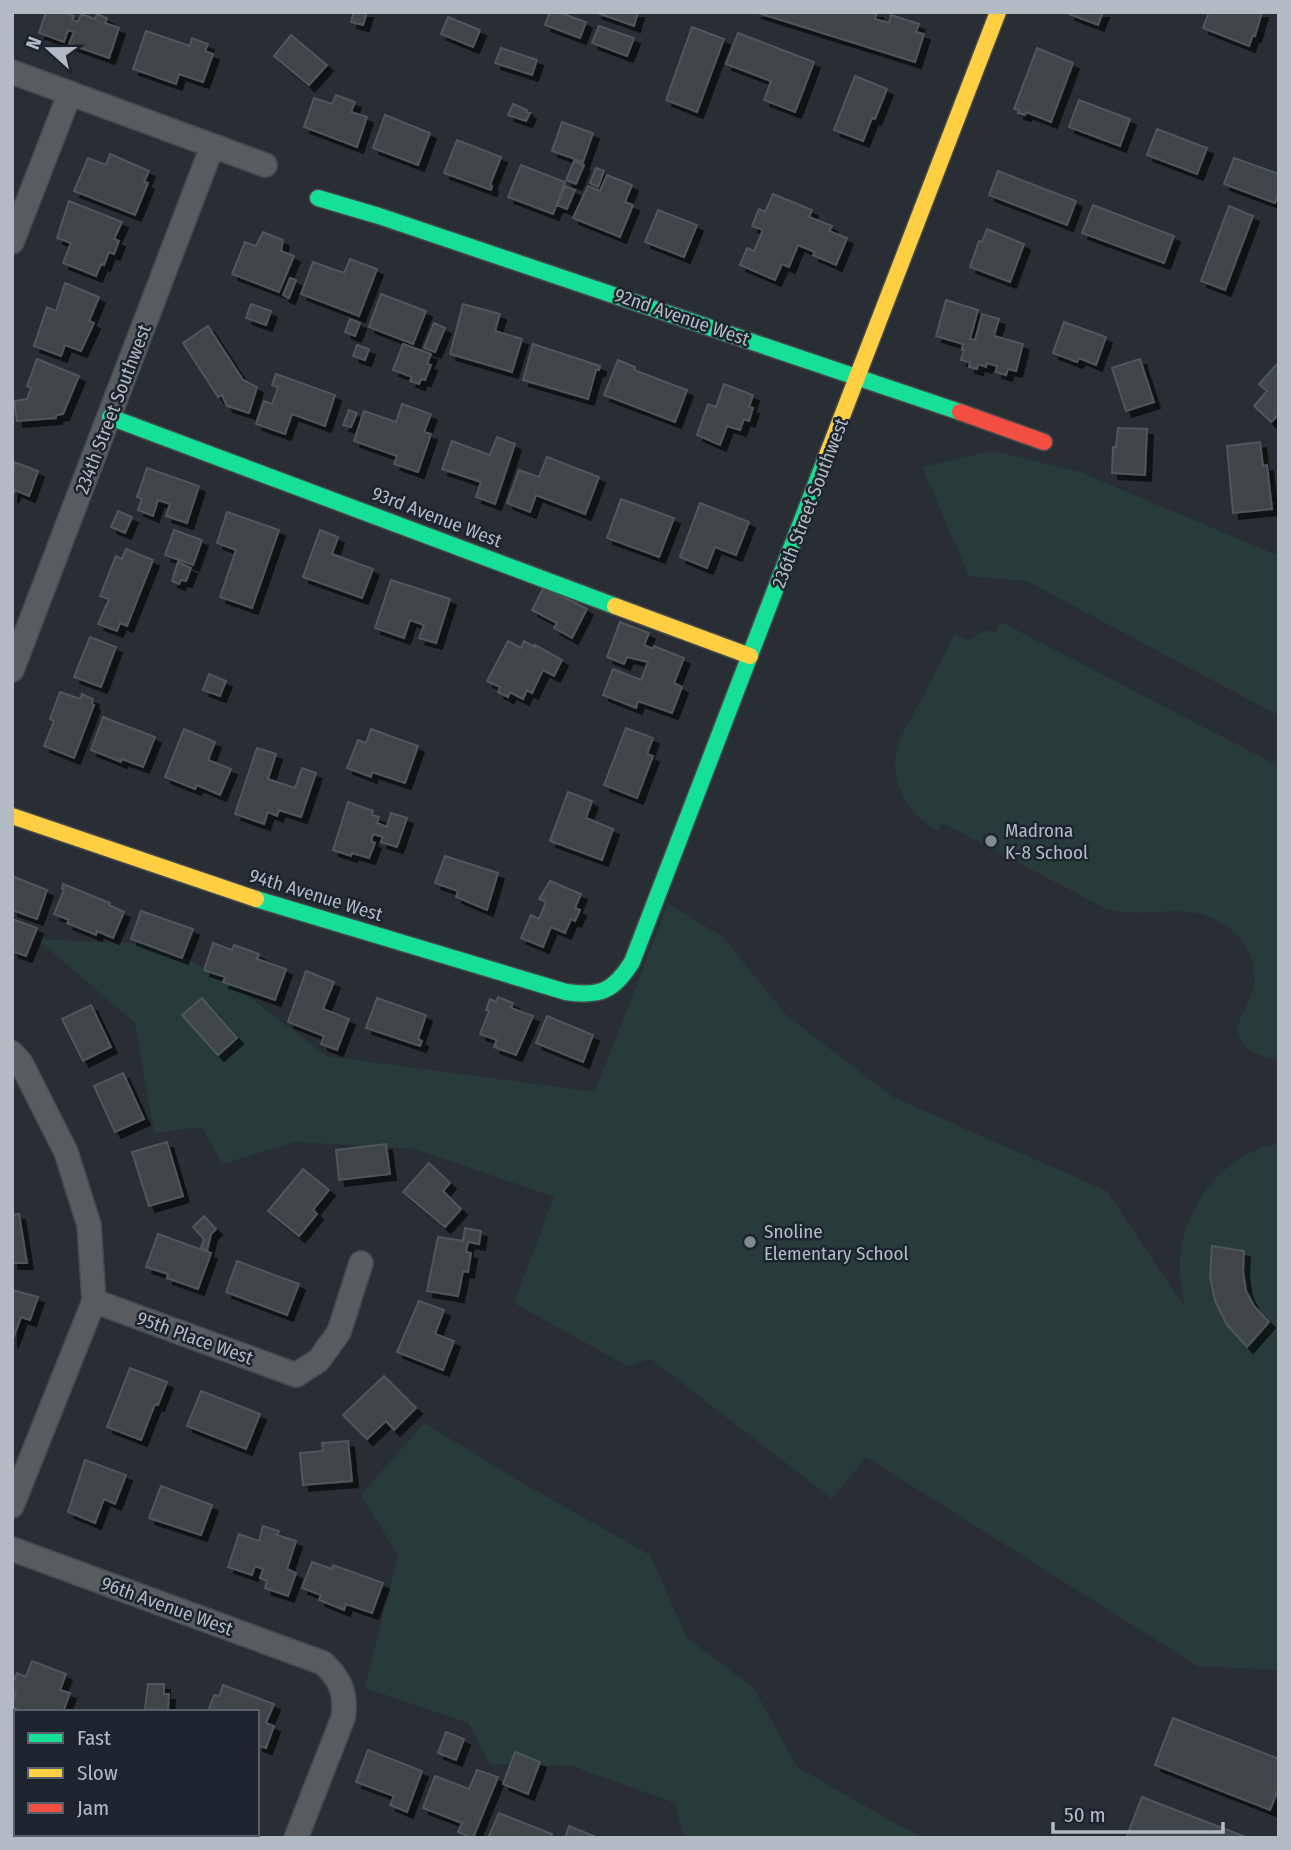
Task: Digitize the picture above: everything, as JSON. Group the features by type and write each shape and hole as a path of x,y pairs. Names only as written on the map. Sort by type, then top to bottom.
{"street":[{"name":"236th Street Southwest","path":"611,989 624,977 632,962 999,12"},
{"path":"12,72 212,147 265,164"},
{"path":"12,242 70,93"},
{"name":"234th Street Southwest","path":"12,670 212,147"},
{"name":"92nd Avenue West","path":"318,198 858,376 1044,442"},
{"name":"93rd Avenue West","path":"110,416 750,656"},
{"name":"94th Avenue West","path":"12,817 241,894 538,984 584,995 611,989"},
{"path":"12,1053 21,1063 66,1152 89,1225 94,1301 12,1506"},
{"name":"95th Place West","path":"94,1301 296,1375 318,1360 339,1332 361,1263"},
{"name":"96th Avenue West","path":"12,1549 323,1663 335,1674 346,1702 343,1718 300,1837"}],"shaded area":[{"path":"993,451 1080,472 1279,556 1279,716 1027,581 969,576 922,467"},
{"path":"1001,622 1279,766 1279,1060 1261,1056 1246,1048 1238,1035 1238,1026 1252,994 1255,978 1251,956 1234,932 1201,914 1170,911 1121,912 1104,908 943,823 938,831 916,815 901,793 895,768 900,741 955,634 968,640 987,630 994,633"},
{"path":"668,904 723,937 786,1015 893,1097 1107,1191 1185,1308 1180,1275 1182,1248 1196,1207 1207,1188 1222,1172 1258,1149 1279,1143 1279,1670 1197,1666 866,1457 832,1499 651,1359 627,1366 514,1303 554,1197 415,1149 296,1142 222,1164 202,1127 154,1133 135,1023 37,939 164,945 242,991 326,1056 595,1092"},
{"path":"424,1423 650,1555 687,1638 753,1687 797,1767 925,1838 690,1838 682,1833 675,1803 572,1766 490,1764 468,1723 365,1688 398,1555 361,1495"}],"building":[{"path":"46,12 64,12 74,16 72,20 78,22 81,14 95,19 97,14 107,18 105,23 119,28 109,58 69,44 74,32 68,30 64,42 39,33"},
{"path":"354,12 367,12 363,25 351,22"},
{"path":"550,12 558,12 586,22 580,38 545,25"},
{"path":"595,12 638,12 634,26"},
{"path":"755,12 877,12 875,19 889,23 891,15 919,24 916,32 924,34 915,62"},
{"path":"1103,12 1098,25 1069,14"},
{"path":"1209,12 1262,12 1249,46 1203,28"},
{"path":"448,17 480,30 473,47 441,34"},
{"path":"599,26 634,38 627,56 592,43"},
{"path":"692,27 724,39 697,112 666,100"},
{"path":"146,31 190,46 192,38 208,44 205,51 213,54 203,82 179,74 176,84 133,69"},
{"path":"738,33 814,62 795,112 764,100 771,81 726,64"},
{"path":"291,35 327,65 309,85 274,56"},
{"path":"501,48 537,60 532,75 495,63"},
{"path":"1037,48 1073,63 1051,122 1026,112 1025,115 1018,113 1019,110 1014,109"},
{"path":"855,76 887,89 863,141 834,130"},
{"path":"336,95 355,102 351,112 367,117 357,147 304,127 314,98 332,104"},
{"path":"1079,100 1130,119 1120,146 1069,127"},
{"path":"513,104 530,113 526,121 508,115"},
{"path":"385,115 430,133 418,165 373,148"},
{"path":"562,122 593,133 583,162 552,151"},
{"path":"1157,129 1207,148 1197,174 1147,155"},
{"path":"457,140 501,157 490,185 491,190 444,173"},
{"path":"110,154 149,171 144,182 148,183 135,215 74,191 88,158 106,165"},
{"path":"1234,158 1279,174 1279,192 1275,203 1224,184"},
{"path":"574,161 584,165 576,184 566,180"},
{"path":"521,165 565,182 553,214 508,197"},
{"path":"596,168 604,171 598,187 590,183"},
{"path":"998,171 1076,201 1067,225 989,195"},
{"path":"607,175 632,185 625,202 633,205 620,237 573,218 588,186 600,191"},
{"path":"565,186 575,190 567,209 557,205"},
{"path":"773,194 812,210 809,217 832,226 829,231 847,238 836,265 798,245 789,267 782,264 775,280 740,265 747,248 754,251 763,230 752,226 759,209 765,212"},
{"path":"69,201 122,222 114,239 119,241 114,254 109,252 96,276 63,263 71,243 57,238"},
{"path":"1093,205 1174,236 1164,263 1082,233"},
{"path":"1229,206 1253,216 1225,290 1201,281"},
{"path":"658,210 697,225 684,257 645,242"},
{"path":"987,229 1024,244 1010,282 970,267 979,241 982,242"},
{"path":"263,232 283,240 281,251 294,256 279,292 232,274 245,242 256,246"},
{"path":"350,259 377,269 359,316 301,294 313,262 344,273"},
{"path":"290,278 296,280 289,298 283,295"},
{"path":"65,283 99,297 89,321 94,323 81,351 65,345 61,356 34,346 47,307 56,311"},
{"path":"381,294 426,311 413,344 369,327"},
{"path":"946,300 978,310 970,339 975,340 982,314 999,319 994,336 1023,344 1016,371 1008,369 1006,375 996,372 997,366 987,363 986,367 978,364 977,369 969,367 970,362 961,360 963,344 936,336"},
{"path":"251,304 271,311 266,325 246,318"},
{"path":"463,304 500,314 495,331 522,339 512,372 450,354"},
{"path":"350,319 360,323 355,336 345,332"},
{"path":"1064,322 1106,337 1096,365 1079,358 1077,362 1053,353"},
{"path":"434,323 445,328 435,352 424,348"},
{"path":"208,326 243,380 257,387 249,413 227,406 222,395 218,397 183,343"},
{"path":"403,344 431,354 427,364 431,365 425,380 421,379 419,384 410,381 412,377 393,370"},
{"path":"533,344 600,366 599,370 596,370 588,399 523,380"},
{"path":"357,345 369,349 365,360 353,356"},
{"path":"37,359 79,376 63,414 56,415 56,418 17,421 14,401 27,399 31,388 27,386"},
{"path":"1140,359 1154,402 1126,411 1112,368"},
{"path":"618,360 635,367 634,370 687,390 675,422 604,395"},
{"path":"1279,362 1279,414 1271,422 1254,406 1267,391 1259,384"},
{"path":"276,374 335,395 325,426 292,414 285,434 256,424 264,401 272,404 278,387 272,385"},
{"path":"724,384 753,395 749,407 753,408 749,421 744,419 740,430 727,426 720,445 697,435 708,404 716,407"},
{"path":"402,404 431,414 424,432 431,434 418,472 394,464 397,456 354,441 364,411 396,422"},
{"path":"349,410 357,413 351,427 343,425"},
{"path":"1118,428 1147,429 1145,475 1112,473 1113,447 1116,447"},
{"path":"497,437 515,444 495,504 476,497 481,482 442,469 452,441 490,455"},
{"path":"1260,442 1263,466 1267,465 1272,509 1233,513 1227,446"},
{"path":"547,457 599,477 585,514 536,495 530,512 507,503 519,470 539,477"},
{"path":"14,462 38,471 29,496 15,490 12,497"},
{"path":"147,468 199,486 187,523 166,516 170,504 158,500 153,516 138,510 142,499 137,497"},
{"path":"621,499 674,518 659,557 607,538"},
{"path":"700,503 749,522 736,555 715,547 707,568 680,557"},
{"path":"118,511 132,517 125,533 111,527"},
{"path":"227,512 279,530 252,608 220,597 236,550 217,543"},
{"path":"174,530 202,540 193,565 165,555"},
{"path":"320,530 338,537 332,554 373,569 362,598 303,577"},
{"path":"126,549 153,560 127,626 120,623 117,631 98,624 109,599 100,596 116,556 122,559"},
{"path":"178,562 191,568 186,581 181,580 179,584 172,581"},
{"path":"391,580 450,599 436,643 419,638 424,625 410,620 404,638 375,628"},
{"path":"544,587 587,609 572,638 554,628 557,623 532,610"},
{"path":"620,622 649,633 644,645 653,649 654,646 684,658 674,683 682,687 672,713 638,701 636,708 603,695 613,669 641,680 648,662 627,657 624,664 607,657"},
{"path":"90,637 116,647 101,687 74,677"},
{"path":"508,641 521,648 524,641 562,660 554,676 543,670 532,693 527,690 523,699 510,692 508,697 498,692 500,687 487,681"},
{"path":"209,674 226,681 220,696 203,690"},
{"path":"60,692 80,699 82,694 93,699 94,705 74,758 44,746 54,721 50,719"},
{"path":"103,717 155,737 143,767 91,750"},
{"path":"626,728 653,738 647,754 653,756 637,798 604,785"},
{"path":"184,729 215,742 208,760 231,769 220,795 197,785 195,789 165,777"},
{"path":"371,729 418,746 405,783 372,772 371,777 347,768 358,740 366,743"},
{"path":"257,748 276,754 268,779 295,788 302,768 316,773 301,817 279,810 277,816 268,812 264,824 235,814"},
{"path":"568,792 592,801 586,818 613,829 602,860 550,841"},
{"path":"348,802 373,811 372,815 379,817 377,823 387,827 391,813 407,818 397,847 381,842 383,837 373,834 371,841 375,843 369,858 333,850"},
{"path":"445,856 498,873 487,910 456,897 458,891 435,883"},
{"path":"12,876 47,890 37,919 12,910"},
{"path":"550,881 581,894 575,908 580,910 575,921 571,919 565,933 551,927 543,947 521,938 531,915 539,919 546,902 539,899"},
{"path":"63,884 110,903 109,905 124,912 113,938 97,931 96,935 67,923 69,920 54,914 64,890"},
{"path":"141,911 193,929 182,958 131,939"},
{"path":"12,919 37,928 26,956 12,951"},
{"path":"213,943 232,950 234,945 259,954 257,959 286,969 275,1000 223,982 225,977 204,970"},
{"path":"306,971 334,982 323,1009 349,1019 337,1050 321,1044 324,1036 288,1022"},
{"path":"498,997 513,1003 511,1008 533,1016 516,1055 494,1047 497,1040 480,1034 489,1011 486,1010 490,999 496,1002"},
{"path":"202,998 237,1038 218,1055 182,1015"},
{"path":"377,998 426,1015 418,1039 422,1041 420,1046 366,1028"},
{"path":"91,1005 111,1047 83,1061 62,1019"},
{"path":"547,1016 593,1035 583,1062 536,1043"},
{"path":"123,1073 144,1119 115,1132 94,1086"},
{"path":"167,1142 183,1196 149,1206 132,1152"},
{"path":"386,1144 390,1174 339,1180 336,1150"},
{"path":"429,1163 450,1183 443,1191 461,1209 445,1227 403,1192"},
{"path":"303,1169 329,1190 313,1210 317,1214 299,1236 268,1211"},
{"path":"19,1214 27,1263 12,1263 12,1215"},
{"path":"204,1216 216,1229 211,1234 207,1251 201,1248 204,1239 193,1227"},
{"path":"465,1228 481,1231 479,1244 468,1242 466,1252 471,1253 468,1272 463,1271 458,1296 427,1291 438,1237 463,1241"},
{"path":"158,1234 211,1253 198,1289 167,1278 168,1274 146,1267"},
{"path":"1212,1246 1244,1251 1246,1291 1254,1306 1269,1322 1247,1347 1227,1325 1215,1301 1210,1276"},
{"path":"237,1261 299,1284 287,1315 226,1292"},
{"path":"12,1290 38,1297 30,1320 21,1317 12,1342"},
{"path":"419,1301 444,1310 435,1334 454,1341 443,1370 397,1352"},
{"path":"130,1368 167,1382 141,1440 107,1427"},
{"path":"384,1376 416,1408 394,1430 386,1421 367,1439 343,1415"},
{"path":"201,1391 260,1414 246,1449 187,1426"},
{"path":"348,1441 352,1481 303,1485 300,1453 323,1451 322,1443"},
{"path":"85,1460 126,1475 115,1504 104,1499 95,1523 68,1512"},
{"path":"161,1486 212,1505 201,1535 149,1518"},
{"path":"263,1526 279,1531 277,1535 296,1541 287,1569 296,1573 288,1596 265,1588 267,1581 260,1578 263,1569 255,1566 252,1575 228,1567 239,1534 259,1541"},
{"path":"312,1562 332,1569 333,1565 383,1583 372,1613 346,1604 344,1610 319,1600 321,1595 302,1588"},
{"path":"32,1661 66,1674 60,1690 70,1693 64,1710 20,1710 12,1707 16,1692 12,1691 12,1685 17,1673 26,1677"},
{"path":"148,1684 164,1684 164,1694 169,1694 168,1710 145,1709"},
{"path":"223,1685 274,1704 266,1723 274,1726 266,1748 259,1746 259,1710 209,1710 214,1695 219,1696"},
{"path":"1173,1718 1279,1759 1279,1787 1270,1810 1155,1765"},
{"path":"446,1732 464,1739 456,1760 438,1753"},
{"path":"368,1750 422,1771 407,1812 390,1805 394,1796 356,1782"},
{"path":"515,1752 540,1762 528,1794 503,1784"},
{"path":"477,1770 498,1777 473,1838 458,1832 462,1823 423,1808 435,1776 469,1789"},
{"path":"1142,1797 1248,1838 1126,1838"},
{"path":"499,1813 552,1834 551,1838 488,1838"},
{"path":"569,1826 598,1838 565,1838"},
{"path":"160,1836 238,1836 237,1838"}],"traffic: fast":[{"path":"318,198 379,216 960,412"},
{"path":"110,417 615,606"},
{"path":"256,899 566,992 597,992 612,986 632,962 827,455"}],"traffic: slow":[{"path":"827,455 998,12"},
{"path":"615,606 750,656"},
{"path":"12,816 256,899"}],"traffic: jam":[{"path":"960,412 1044,442"}],"place":[{"name":"Madrona K-8 School","path":"991,841"},
{"name":"Snoline Elementary School","path":"750,1242"}]}
